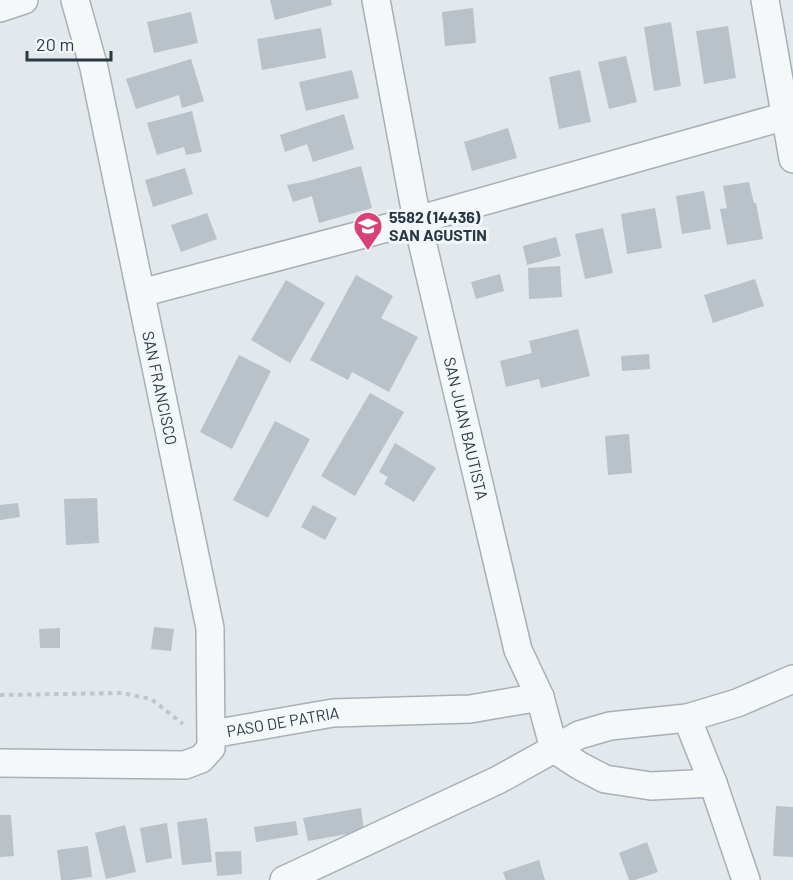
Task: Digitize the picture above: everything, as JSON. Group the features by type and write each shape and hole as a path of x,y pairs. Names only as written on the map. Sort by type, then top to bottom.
{"street":[{"path":"0,8 24,0"},
{"name":"SAN FRANCISCO","path":"0,763 185,765 201,759 211,748 210,628 94,68 75,0"},
{"name":"SAN JUAN BAUTISTA","path":"376,0 417,220 518,650 540,697 554,749"},
{"path":"765,0 789,115 793,159"},
{"path":"141,293 417,220 789,115"},
{"path":"284,880 498,780 579,735 610,726 687,718 737,703 793,679"},
{"name":"PASO DE PATRIA","path":"212,734 333,713 470,709 540,697"},
{"path":"687,718 747,880"},
{"path":"554,749 605,779 651,786 712,783"}],"path":[{"name":"PASO DE PATRIA","path":"0,695 122,693 151,699 188,728 212,734"}],"building":[{"path":"270,0 331,0 332,5 275,20"},
{"path":"473,8 476,43 445,46 442,12"},
{"path":"191,12 198,43 154,53 147,22"},
{"path":"671,22 681,86 654,91 644,27"},
{"path":"728,26 736,78 704,84 696,31"},
{"path":"321,28 326,58 262,70 257,39"},
{"path":"626,56 637,102 609,109 598,62"},
{"path":"191,59 204,101 182,108 179,95 136,109 126,79"},
{"path":"352,70 359,98 306,111 299,82"},
{"path":"580,70 591,122 559,129 549,77"},
{"path":"192,111 202,152 186,155 184,147 157,155 147,123"},
{"path":"344,114 354,149 313,162 307,144 285,152 280,135"},
{"path":"508,128 517,158 472,171 464,142"},
{"path":"361,166 372,208 319,223 312,196 293,202 287,185"},
{"path":"185,168 193,194 153,207 145,180"},
{"path":"749,182 763,239 727,245 720,209 727,208 723,186"},
{"path":"704,191 711,229 682,234 676,196"},
{"path":"655,208 662,248 627,254 621,214"},
{"path":"207,213 217,239 181,252 171,225"},
{"path":"603,228 613,273 585,279 575,234"},
{"path":"556,237 561,256 527,265 523,246"},
{"path":"560,266 562,297 529,299 528,268"},
{"path":"500,274 504,291 476,299 471,282"},
{"path":"356,275 393,296 381,318 418,337 389,392 352,372 348,380 310,360"},
{"path":"755,279 764,306 713,323 704,295"},
{"path":"286,280 325,303 290,363 251,340"},
{"path":"578,329 590,376 541,388 539,379 506,387 500,361 532,353 529,341"},
{"path":"649,354 650,369 622,371 621,356"},
{"path":"239,355 271,371 232,449 200,432"},
{"path":"370,393 404,412 355,496 321,476"},
{"path":"275,421 310,439 268,518 233,500"},
{"path":"629,434 632,473 608,475 605,436"},
{"path":"395,443 436,468 414,502 384,484 388,477 379,472"},
{"path":"97,498 99,543 66,545 64,499"},
{"path":"18,503 20,517 0,520 0,505"},
{"path":"313,505 337,518 325,540 301,527"},
{"path":"154,627 174,629 171,651 151,649"},
{"path":"60,628 60,648 40,648 39,629"},
{"path":"776,806 793,807 793,857 773,856"},
{"path":"361,808 364,831 308,841 303,818"},
{"path":"0,815 11,815 14,856 0,857"},
{"path":"207,818 212,862 182,865 177,822"},
{"path":"296,821 298,835 256,842 254,827"},
{"path":"167,823 172,858 146,863 140,828"},
{"path":"125,825 136,872 106,879 95,833"},
{"path":"647,842 658,872 629,880 619,853"},
{"path":"88,846 92,877 61,880 57,850"},
{"path":"241,851 242,874 217,876 215,852"},
{"path":"539,860 545,880 506,880 503,872"}],"place":[{"name":"5582 (14436) SAN AGUSTIN","path":"368,252"}]}
